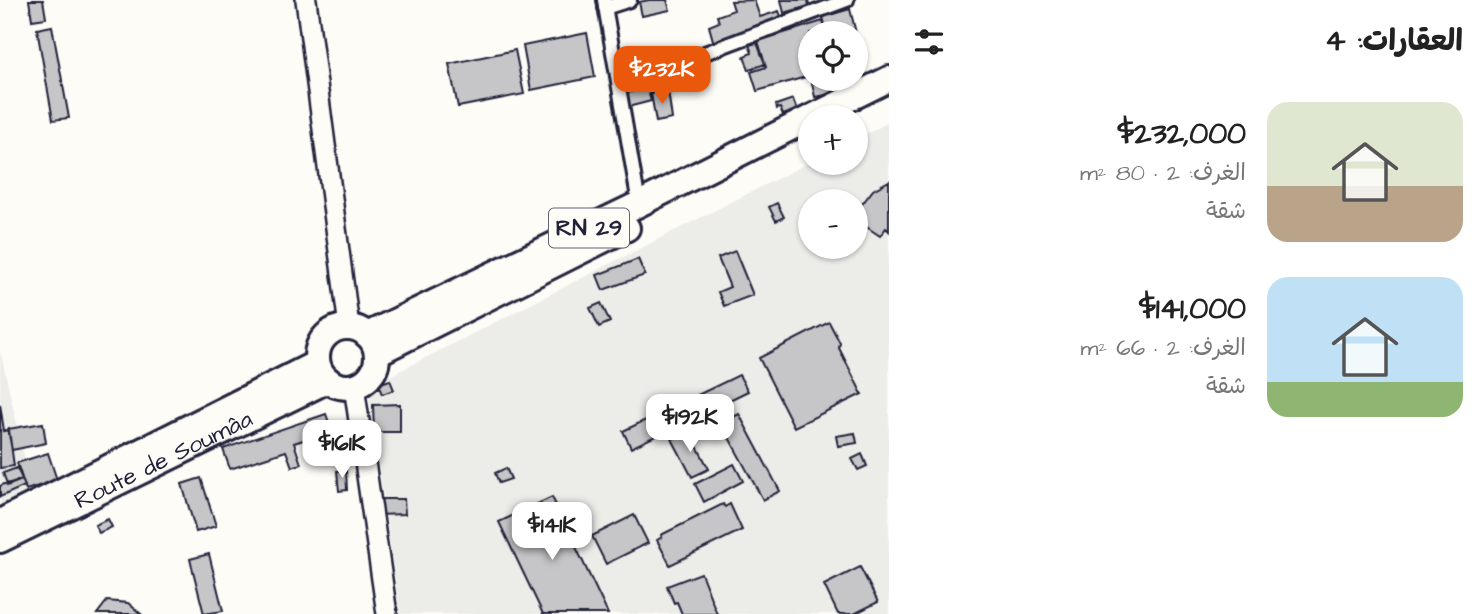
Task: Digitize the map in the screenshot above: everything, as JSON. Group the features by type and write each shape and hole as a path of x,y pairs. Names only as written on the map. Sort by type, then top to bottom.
{"highway":[{"name":"RN 29","path":"837,105 889,79"},
{"path":"868,108 889,97"},
{"name":"RN 29","path":"365,338 798,124"},
{"path":"365,338 376,365 370,377 354,386 340,386 323,372 318,349 324,337 336,329 365,338 798,142"},
{"path":"0,522 323,372"},
{"name":"Route de Soumâa","path":"0,540 323,372"}],"main road":[{"path":"306,0 365,338"},
{"path":"354,386 387,614"}],"street":[{"path":"630,0 604,4 639,204"},
{"path":"619,85 846,0"}],"shaded area":[{"path":"889,122 889,614 400,614 368,387 798,168 798,175 868,175 868,133"},
{"path":"0,350 32,490 0,506"}],"building":[{"path":"29,0 43,0 46,18 32,20"},
{"path":"667,0 670,10 642,16 639,2"},
{"path":"754,0 760,17 779,11 783,22 714,44 709,26 719,22 717,16 734,10 731,1"},
{"path":"781,0 808,0 809,6 784,13"},
{"path":"850,9 853,21 824,21 823,17"},
{"path":"52,26 69,118 53,120 37,29"},
{"path":"798,29 798,79 757,91 751,72 766,67 758,41"},
{"path":"587,33 595,77 531,90 523,46"},
{"path":"757,43 765,64 749,70 744,56 752,53 749,45"},
{"path":"515,50 524,94 458,107 449,64"},
{"path":"685,77 687,83 649,94 651,101 628,107 632,124 624,126 616,96"},
{"path":"668,90 672,119 656,122 651,93"},
{"path":"814,91 837,91 837,93 815,97"},
{"path":"793,99 797,110 783,115 780,108 777,109 776,105"},
{"path":"889,181 889,231 886,228 880,236 868,228 868,196 873,190"},
{"path":"777,203 784,217 776,221 769,207"},
{"path":"735,251 753,295 724,306 718,292 730,287 718,258"},
{"path":"638,259 645,275 603,290 597,275"},
{"path":"601,303 610,322 599,327 590,308"},
{"path":"829,322 862,394 794,427 759,358"},
{"path":"739,375 748,391 631,448 623,431"},
{"path":"390,380 394,390 382,394 378,384"},
{"path":"0,404 4,431 9,430 14,466 0,468"},
{"path":"400,404 400,432 374,432 373,405"},
{"path":"326,414 332,431 294,443 301,464 292,467 286,451 230,469 223,449"},
{"path":"739,414 780,491 763,500 721,423"},
{"path":"43,423 46,443 12,450 8,429"},
{"path":"689,431 709,469 692,477 672,439"},
{"path":"855,433 857,443 838,446 836,436"},
{"path":"48,453 57,480 26,490 17,463"},
{"path":"862,454 867,466 858,470 852,459"},
{"path":"734,464 743,481 704,502 695,484"},
{"path":"17,468 22,479 7,484 3,473"},
{"path":"506,468 511,479 499,483 495,473"},
{"path":"346,470 347,490 339,491 337,471"},
{"path":"201,478 216,526 196,532 182,484"},
{"path":"22,480 25,486 0,497 0,486"},
{"path":"552,497 608,614 543,614 499,522"},
{"path":"377,499 404,499 405,514 377,515"},
{"path":"723,504 725,507 730,504 742,530 670,565 657,540 661,535"},
{"path":"634,515 648,543 606,564 592,536"},
{"path":"108,519 112,527 99,533 95,525"},
{"path":"209,554 223,611 204,614 190,559"},
{"path":"860,567 878,602 854,614 838,614 824,585"},
{"path":"701,573 717,614 682,614 667,586"},
{"path":"107,601 128,603 141,614 97,614"}]}
